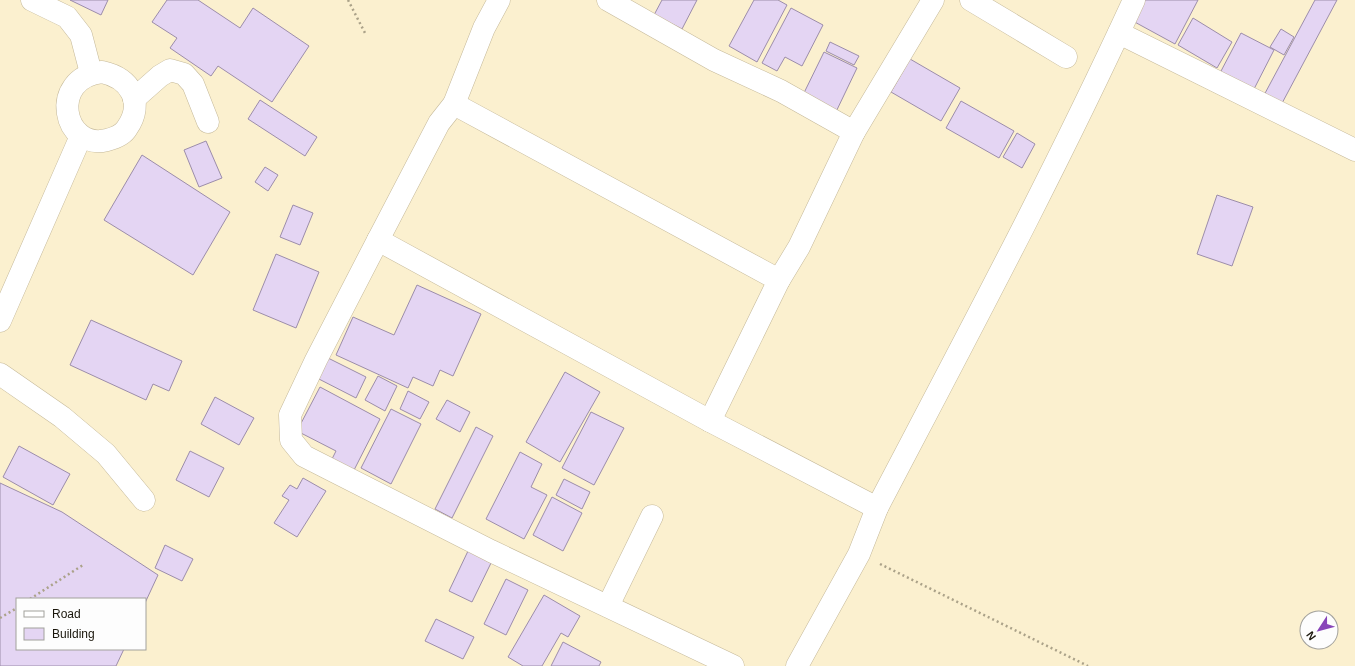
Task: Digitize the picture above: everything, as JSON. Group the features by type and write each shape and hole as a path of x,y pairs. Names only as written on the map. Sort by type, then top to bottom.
{"street":[{"path":"32,0 67,17 81,35 91,73"},
{"path":"499,0 484,28 454,104 439,123 316,360 290,415 291,440 304,456 491,551 733,666"},
{"path":"608,0 714,60 781,91 854,132"},
{"path":"710,421 779,280 799,247 854,132 933,0"},
{"path":"971,0 1066,57"},
{"path":"797,666 859,554 877,508 1048,181 1134,0"},
{"path":"1119,33 1355,150"},
{"path":"134,99 160,76 170,70 184,74 193,84 208,122"},
{"path":"102,72 113,74 123,80 130,89 134,99 135,110 132,122 125,131 115,138 104,141 81,136 70,124 67,108 69,93 78,80 91,73 102,72"},
{"path":"454,104 779,280"},
{"path":"0,321 81,136"},
{"path":"378,240 710,421 877,508"},
{"path":"0,374 62,417 106,454 144,500"},
{"path":"608,606 652,516"}],"path":[{"path":"348,0 365,34"},
{"path":"859,554 1088,666"},
{"path":"32,598 83,565"},
{"path":"0,618 16,609"}],"building":[{"path":"70,0 108,0 101,15"},
{"path":"167,0 198,0 240,28 253,8 309,46 272,102 218,66 211,76 170,48 177,38 152,22"},
{"path":"662,0 697,0 682,29 654,15"},
{"path":"754,0 778,0 787,5 757,62 729,46"},
{"path":"1142,0 1198,0 1175,44 1131,20"},
{"path":"1315,0 1337,0 1280,107 1263,97"},
{"path":"791,8 823,25 802,66 785,57 777,71 762,63"},
{"path":"1193,18 1232,42 1217,68 1178,45"},
{"path":"1281,29 1294,37 1284,55 1270,47"},
{"path":"1241,33 1274,50 1253,91 1220,73"},
{"path":"830,42 859,56 854,65 826,51"},
{"path":"824,52 857,68 834,116 801,99"},
{"path":"910,59 960,88 941,121 891,92"},
{"path":"260,100 317,137 305,156 248,119"},
{"path":"961,101 1014,131 999,158 946,128"},
{"path":"1017,133 1035,144 1022,168 1003,157"},
{"path":"206,141 222,178 199,187 184,150"},
{"path":"142,155 230,212 193,275 104,220"},
{"path":"265,167 278,175 268,191 255,182"},
{"path":"1217,195 1253,207 1232,266 1197,254"},
{"path":"293,205 313,213 300,245 280,237"},
{"path":"276,254 319,272 296,328 253,310"},
{"path":"417,285 481,314 453,376 440,370 433,386 413,377 408,388 336,355 353,317 394,335"},
{"path":"91,320 182,361 169,391 153,384 146,400 70,365"},
{"path":"326,357 366,377 356,398 315,377"},
{"path":"565,372 600,392 560,462 526,442"},
{"path":"378,376 397,386 385,411 365,400"},
{"path":"320,387 380,419 352,474 330,463 336,451 297,431"},
{"path":"408,391 429,402 420,419 400,409"},
{"path":"215,397 254,418 239,445 201,424"},
{"path":"447,400 470,412 460,432 436,419"},
{"path":"391,409 421,424 391,484 361,468"},
{"path":"591,412 624,428 594,485 562,468"},
{"path":"476,427 493,436 452,518 435,509"},
{"path":"19,446 70,474 53,505 3,477"},
{"path":"190,451 224,468 209,497 176,480"},
{"path":"520,452 542,464 531,487 547,495 524,539 486,519"},
{"path":"303,478 326,491 297,537 274,523 289,500 282,496 290,485 297,489"},
{"path":"564,479 590,492 582,509 556,495"},
{"path":"0,483 62,512 158,575 146,601 146,598 16,598 16,650 124,650 116,666 0,666"},
{"path":"552,497 582,513 563,551 533,535"},
{"path":"165,545 193,559 182,581 155,568"},
{"path":"468,551 491,563 472,602 449,591"},
{"path":"506,579 528,590 506,635 484,624"},
{"path":"544,595 580,616 568,637 561,633 542,666 523,666 508,657"},
{"path":"436,619 474,637 463,659 425,641"},
{"path":"563,642 601,662 599,666 551,666"}]}
